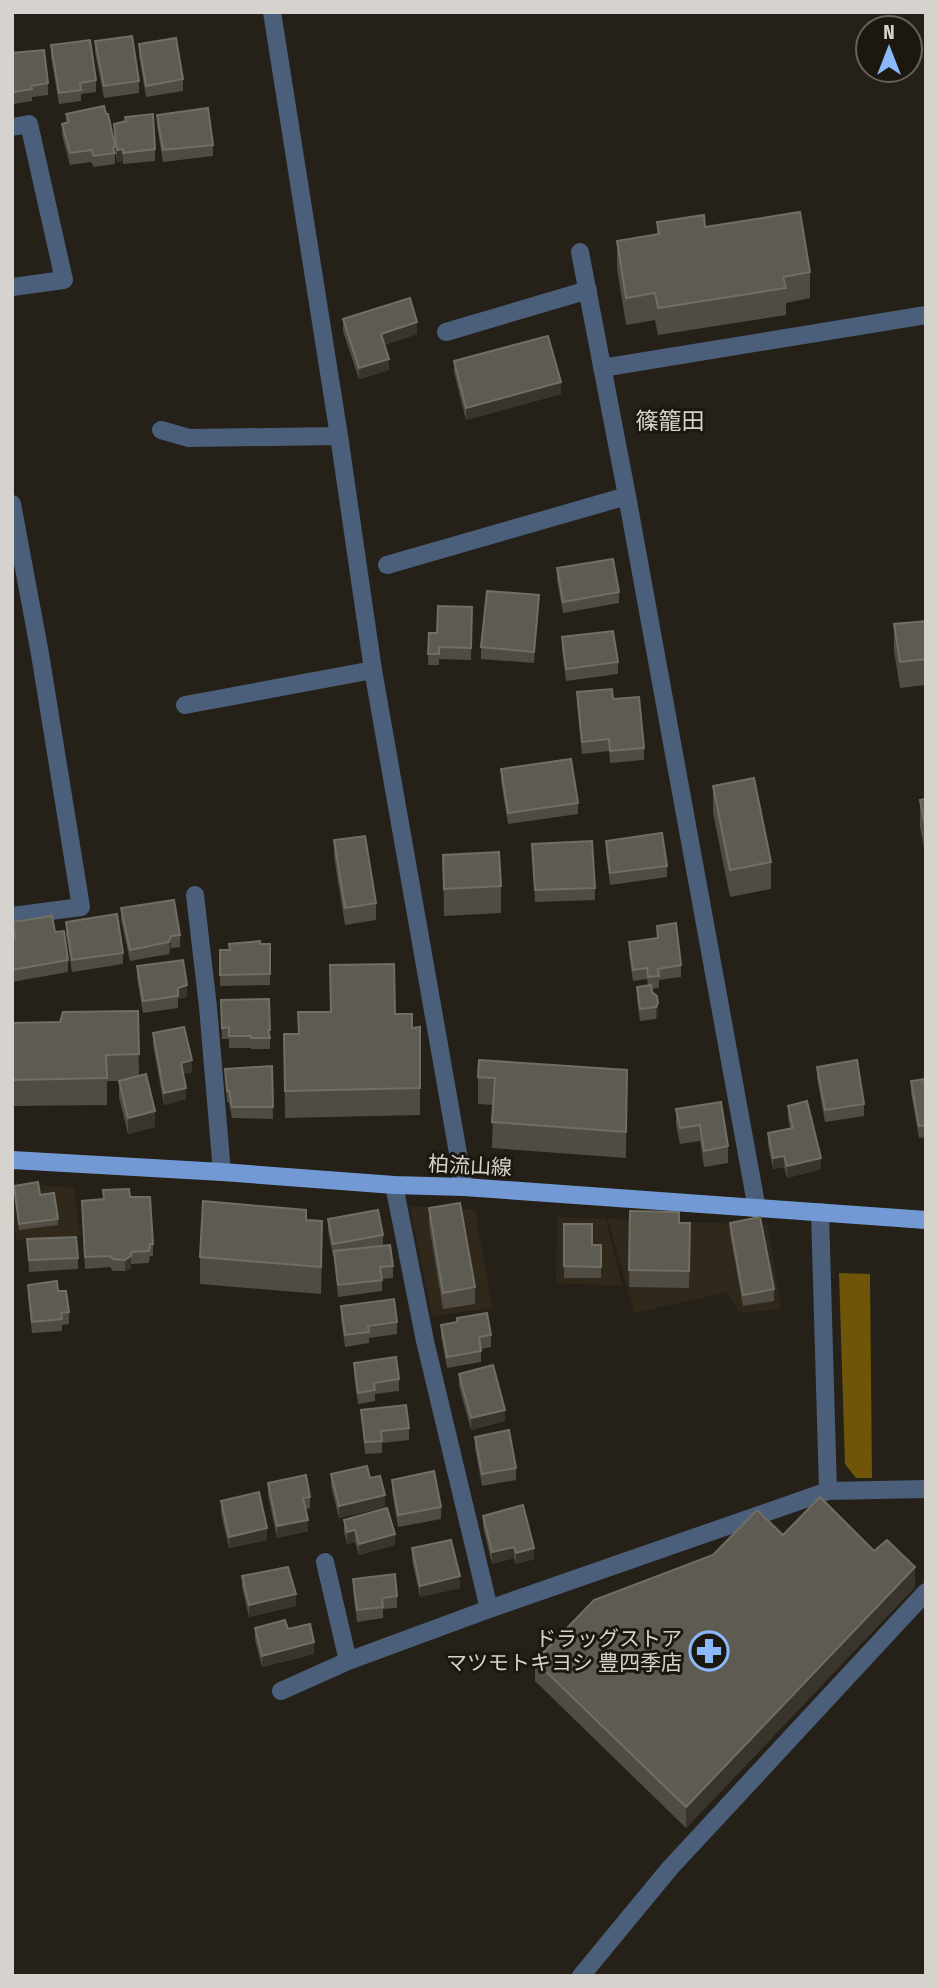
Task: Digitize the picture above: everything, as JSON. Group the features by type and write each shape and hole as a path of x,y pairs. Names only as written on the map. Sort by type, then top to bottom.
{"main road":[{"name":"柏流山線","path":"12,1160 394,1185 464,1187 926,1220"}],"street":[{"path":"272,12 373,670 464,1187"},
{"path":"12,127 29,124 64,280 12,287"},
{"path":"580,252 757,1209"},
{"path":"446,332 588,290"},
{"path":"601,368 926,315"},
{"path":"161,430 189,438 339,436"},
{"path":"387,565 627,496"},
{"path":"12,504 40,654 81,906 12,916"},
{"path":"185,705 373,670"},
{"path":"195,895 222,1172"},
{"path":"394,1185 425,1341 489,1609"},
{"path":"820,1212 828,1491"},
{"path":"281,1691 348,1661 489,1609 828,1491 926,1489"},
{"path":"325,1562 348,1661"},
{"path":"581,1976 670,1868 926,1592"}],"shaded area":[{"path":"12,1183 74,1188 80,1235 17,1241 12,1211"},
{"path":"410,1206 475,1210 492,1308 432,1316"},
{"path":"557,1217 606,1219 622,1286 556,1283"},
{"path":"608,1219 768,1225 781,1309 739,1313 727,1292 634,1313"},
{"path":"839,1273 870,1274 872,1478 856,1478 845,1464"}],"building":[{"path":"132,36 139,81 104,86 95,41"},
{"path":"176,38 183,79 146,86 139,44"},
{"path":"90,40 96,80 80,83 81,90 59,93 51,45"},
{"path":"44,50 48,83 14,92 12,53"},
{"path":"104,106 115,153 94,156 91,150 70,153 62,124 69,122 66,114"},
{"path":"208,108 213,145 163,150 157,115"},
{"path":"153,114 155,149 123,153 123,149 117,150 114,124 126,121 125,117"},
{"path":"800,212 810,272 783,277 786,288 658,308 655,293 626,298 617,241 659,234 657,222 704,215 705,227"},
{"path":"410,298 417,322 381,334 389,359 359,368 343,319"},
{"path":"548,336 561,382 466,408 454,361"},
{"path":"613,559 619,592 563,602 557,568"},
{"path":"487,591 539,595 534,652 481,647"},
{"path":"438,606 472,607 471,648 439,647 439,654 428,654 429,633 437,633"},
{"path":"926,621 926,659 900,662 894,624"},
{"path":"613,631 618,662 566,669 562,637"},
{"path":"612,689 613,699 639,697 644,748 610,751 609,739 582,742 577,692"},
{"path":"571,759 578,803 508,813 501,769"},
{"path":"754,778 771,862 730,870 713,786"},
{"path":"926,799 926,831 920,800"},
{"path":"662,833 667,866 610,873 606,841"},
{"path":"365,836 376,903 345,908 334,840"},
{"path":"592,841 595,888 535,890 532,844"},
{"path":"499,852 501,886 444,889 443,855"},
{"path":"174,900 180,935 171,936 169,942 130,950 121,908"},
{"path":"117,914 123,953 72,960 66,922"},
{"path":"52,916 55,932 64,931 68,960 12,970 12,938 15,938 13,922"},
{"path":"676,923 681,965 658,969 659,976 648,977 647,968 633,970 629,942 658,938 657,926"},
{"path":"260,941 260,944 270,944 270,974 220,975 220,950 230,950 229,944"},
{"path":"183,960 187,985 178,988 178,996 143,1001 137,966"},
{"path":"394,964 395,1014 412,1014 412,1028 420,1027 420,1088 285,1091 284,1034 299,1034 298,1012 331,1012 330,965"},
{"path":"651,985 658,1003 656,1007 640,1009 637,987"},
{"path":"269,999 270,1038 229,1036 229,1027 222,1028 221,1000"},
{"path":"138,1011 139,1054 106,1055 107,1078 12,1080 12,1023 60,1022 63,1012"},
{"path":"184,1027 192,1060 181,1063 186,1088 164,1093 153,1033"},
{"path":"479,1060 627,1070 626,1132 492,1122 495,1078 478,1077"},
{"path":"857,1060 864,1104 825,1110 817,1067"},
{"path":"272,1066 273,1107 232,1107 225,1069"},
{"path":"146,1074 155,1111 128,1118 119,1081"},
{"path":"926,1079 926,1125 919,1126 911,1081"},
{"path":"807,1101 821,1158 787,1166 784,1156 773,1158 768,1133 793,1128 788,1106"},
{"path":"721,1102 728,1146 704,1151 700,1125 680,1128 676,1109"},
{"path":"38,1182 40,1195 54,1193 58,1219 19,1224 14,1186"},
{"path":"129,1189 130,1197 150,1197 153,1244 150,1244 149,1251 131,1252 131,1256 125,1260 113,1259 110,1256 85,1257 82,1201 104,1199 103,1190"},
{"path":"203,1201 306,1210 306,1220 322,1221 321,1267 200,1257"},
{"path":"460,1203 475,1287 443,1293 429,1208"},
{"path":"378,1210 383,1235 333,1244 328,1219"},
{"path":"630,1211 679,1212 679,1223 690,1223 689,1271 629,1270"},
{"path":"760,1217 774,1289 743,1295 730,1223"},
{"path":"564,1224 592,1224 592,1245 601,1245 601,1267 564,1266"},
{"path":"76,1237 78,1258 29,1260 27,1239"},
{"path":"390,1245 393,1266 380,1267 382,1280 338,1285 334,1251"},
{"path":"57,1281 58,1291 66,1291 69,1312 61,1313 62,1319 32,1322 28,1285"},
{"path":"394,1299 397,1322 368,1326 369,1332 345,1335 341,1306"},
{"path":"487,1313 491,1335 479,1337 481,1351 447,1357 441,1325 457,1322 457,1318"},
{"path":"396,1357 399,1379 374,1383 375,1390 358,1393 354,1363"},
{"path":"493,1365 505,1410 471,1418 459,1374"},
{"path":"406,1405 409,1428 381,1431 382,1441 365,1442 361,1410"},
{"path":"509,1430 516,1468 482,1474 475,1437"},
{"path":"367,1466 370,1478 380,1476 385,1495 339,1506 331,1474"},
{"path":"434,1471 441,1507 398,1515 392,1480"},
{"path":"306,1475 310,1497 303,1498 308,1520 277,1526 268,1483"},
{"path":"259,1492 267,1528 229,1537 221,1501"},
{"name":"ドラッグストア マツモトキヨシ 豊四季店","path":"820,1497 874,1551 887,1540 915,1567 686,1807 535,1661 594,1600 713,1555 757,1510 783,1535"},
{"path":"523,1505 534,1548 516,1553 514,1547 492,1552 483,1516"},
{"path":"387,1508 395,1534 359,1544 355,1530 347,1532 344,1520"},
{"path":"451,1540 460,1576 420,1586 412,1548"},
{"path":"288,1567 296,1594 249,1605 242,1576"},
{"path":"395,1574 397,1596 382,1598 383,1607 357,1610 353,1579"},
{"path":"285,1620 288,1629 310,1624 314,1642 262,1656 255,1628"}],"place":[{"name":"ドラッグストア マツモトキヨシ 豊四季店","path":"709,1651"}],"district":[{"name":"篠籠田","path":"670,421"}]}
